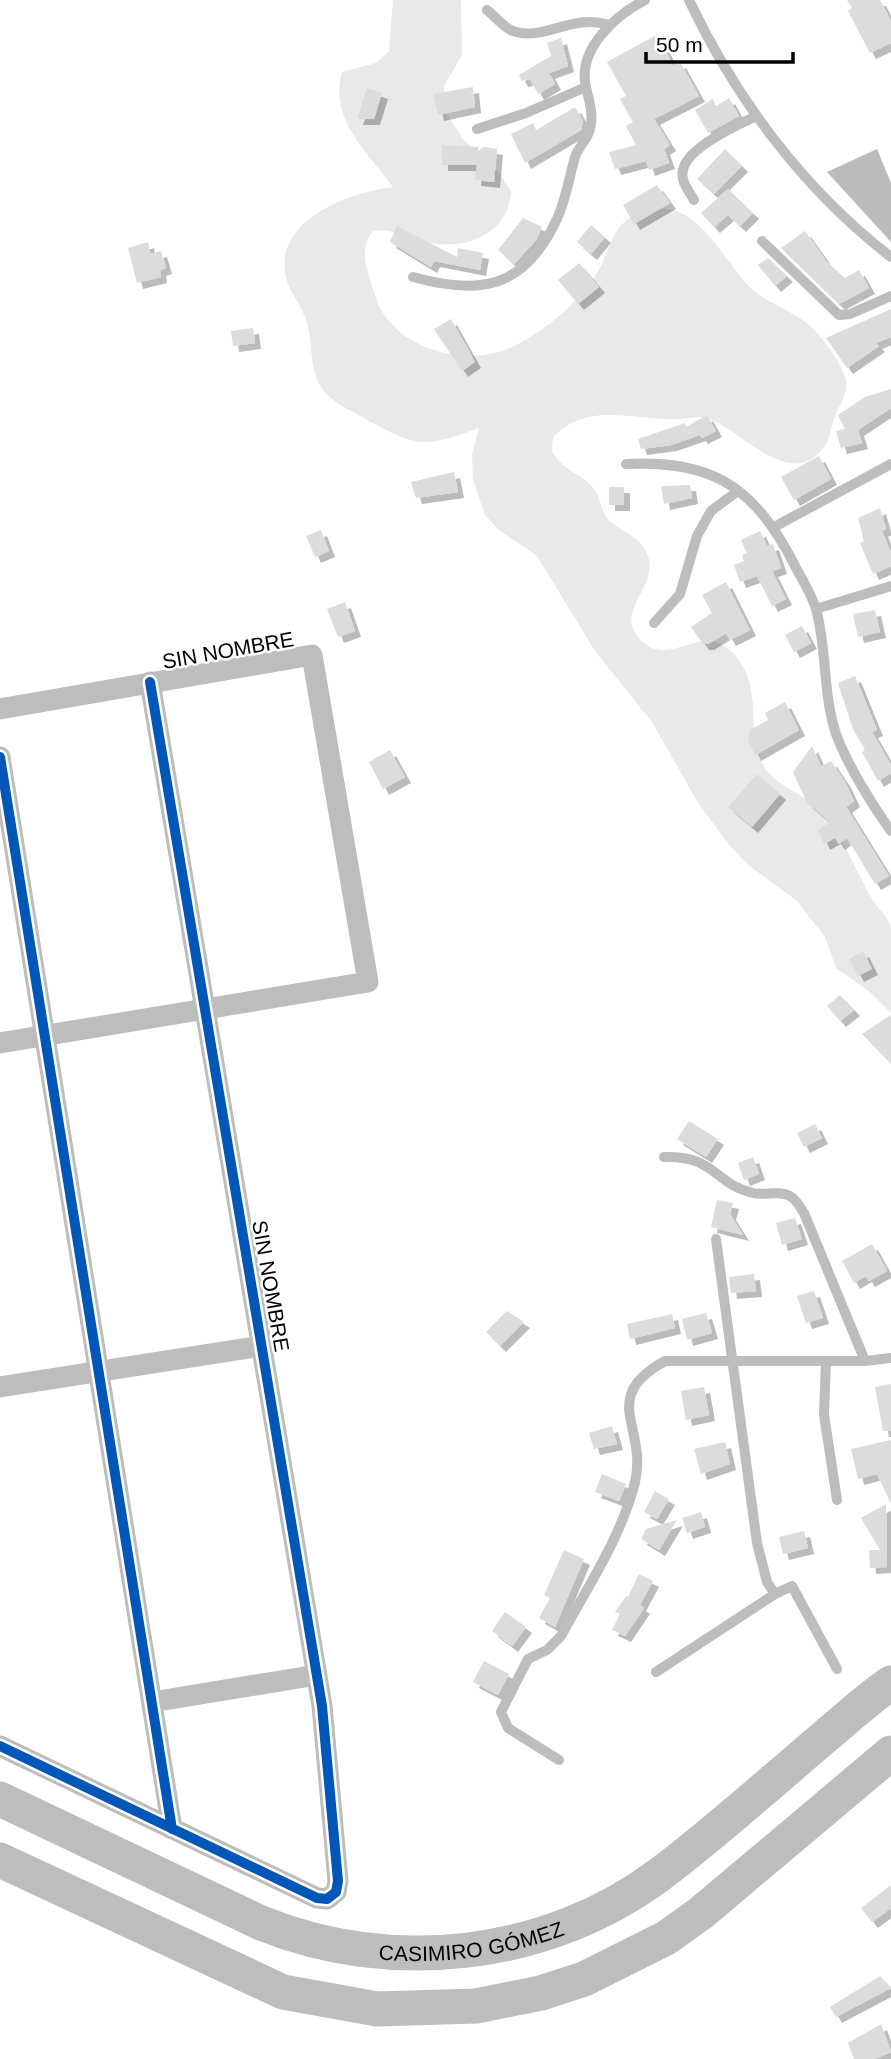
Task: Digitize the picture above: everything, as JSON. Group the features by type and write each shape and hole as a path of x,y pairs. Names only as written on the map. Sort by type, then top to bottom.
{"main road":[{"name":"CASIMIRO GÓMEZ","path":"0,1799 252,1919 298,1937 385,1953 471,1950 568,1926 644,1885 891,1683"},
{"path":"0,1860 283,1992 377,2009 476,2006 531,1995 584,1979 666,1938 709,1906 891,1753"}],"street":[{"name":"SIN NOMBRE","path":"0,709 312,655 368,982 0,1044"},
{"name":"SIN NOMBRE","path":"150,682 317,1675 338,1881 332,1896 317,1898 173,1829"},
{"path":"0,757 173,1829"},
{"name":"SIN NOMBRE","path":"0,1387 262,1346"},
{"path":"152,1702 317,1675"},
{"path":"0,1746 173,1829"}],"lane":[{"path":"413,277 451,288 482,286 510,276 531,261 557,218 575,155 590,129 590,96 586,87 592,51 609,25 620,14 645,0"},
{"path":"688,0 757,116 803,175 838,212 891,257"},
{"path":"487,10 512,31 534,34 573,22 595,20 609,25"},
{"path":"477,129 526,113 586,87"},
{"path":"694,200 683,182 683,170 691,156 723,132 757,116"},
{"path":"762,241 839,315 849,314 891,296"},
{"path":"626,464 662,463 693,467 738,491 774,527 816,609 828,701 837,735 891,831"},
{"path":"774,527 891,464"},
{"path":"654,623 680,594 697,536 711,511 738,491"},
{"path":"816,609 891,586"},
{"path":"664,1157 688,1156 713,1168 735,1186 754,1194 783,1193 794,1198 804,1213 864,1361"},
{"path":"716,1239 757,1542 767,1582 775,1594"},
{"path":"559,1760 509,1728 501,1712 528,1659 547,1650 561,1636 615,1532 635,1482 638,1453 628,1403 632,1387 645,1372 665,1361 864,1361 891,1358"},
{"path":"826,1361 824,1415 837,1500"},
{"path":"656,1672 775,1594 792,1586 836,1669"}],"shaded area":[{"path":"393,0 461,0 462,55 444,86 444,110 463,139 498,171 511,191 509,205 495,227 484,235 459,244 424,242 388,231 373,231 366,247 367,270 380,307 395,328 422,345 454,355 487,355 515,346 540,331 585,289 601,266 621,225 642,213 659,209 674,210 700,226 753,290 809,326 826,344 840,365 846,385 845,395 835,416 830,436 824,447 811,460 796,463 780,461 719,423 699,417 659,419 595,416 566,427 553,438 552,451 562,464 589,483 608,519 639,541 648,556 650,568 631,621 634,632 654,649 665,650 711,641 723,645 735,655 744,668 752,696 755,739 763,765 775,779 813,805 828,821 890,925 891,1013 870,992 836,968 825,937 797,901 747,864 729,845 697,801 652,722 595,651 537,556 499,530 485,515 473,480 472,454 479,428 432,442 409,439 382,428 341,405 325,393 317,379 308,328 287,281 285,260 290,242 301,227 317,214 335,203 393,187 353,134 341,105 339,89 342,72 376,63 389,51"},
{"path":"877,149 891,183 891,242 827,172"}],"building":[{"path":"847,0 880,0 891,21 891,43 870,53 848,11 852,8"},
{"path":"658,34 673,66 680,62 699,96 654,119 670,145 664,149 669,163 649,170 646,161 615,169 609,152 636,145 626,126 633,122 620,99 626,96 607,62"},
{"path":"561,38 568,66 549,73 555,84 538,94 530,79 522,81 519,75 551,56 547,43"},
{"path":"473,87 475,107 438,115 433,94"},
{"path":"367,88 382,93 374,119 357,119"},
{"path":"729,98 739,116 708,133 695,110 713,99 716,106"},
{"path":"575,107 583,121 581,130 525,163 511,134 533,123 536,130"},
{"path":"442,145 478,147 478,151 484,147 497,149 494,182 475,180 477,165 442,165"},
{"path":"725,149 742,166 714,194 697,179"},
{"path":"657,185 670,203 634,224 623,205"},
{"path":"728,189 753,213 740,226 728,215 714,227 701,213"},
{"path":"523,218 542,227 536,240 514,264 498,250"},
{"path":"591,225 605,237 591,254 577,242"},
{"path":"397,226 457,257 458,248 483,253 480,270 434,261 431,267 390,242"},
{"path":"805,231 827,262 845,278 859,270 869,288 839,304 781,248"},
{"path":"148,242 150,254 161,251 166,268 160,270 161,277 137,283 128,248"},
{"path":"768,258 787,276 775,286 758,265"},
{"path":"579,263 599,287 578,304 558,280"},
{"path":"891,309 891,337 876,343 879,346 847,368 826,338"},
{"path":"451,319 475,362 462,371 434,329"},
{"path":"253,328 255,343 233,346 231,331"},
{"path":"891,389 891,408 858,430 862,443 841,448 836,431 845,429 838,415 865,397"},
{"path":"707,415 716,431 702,438 700,435 671,445 641,449 638,439 685,423 686,427"},
{"path":"819,456 831,479 794,500 781,477"},
{"path":"454,472 458,492 416,498 411,482"},
{"path":"690,485 692,498 664,504 661,486"},
{"path":"609,487 624,487 624,505 609,505"},
{"path":"880,508 886,529 882,531 891,553 891,566 873,574 860,543 864,541 858,518"},
{"path":"321,530 329,551 315,557 306,536"},
{"path":"760,531 767,546 773,544 781,568 772,571 786,599 772,606 757,576 740,582 734,565 744,561 742,555 747,553 741,540"},
{"path":"726,582 750,630 730,640 726,633 708,644 703,644 691,627 712,613 702,595"},
{"path":"345,602 355,631 338,637 327,609"},
{"path":"875,610 880,632 858,637 853,614"},
{"path":"802,626 811,643 794,652 785,635"},
{"path":"855,676 877,730 872,732 891,765 891,773 878,781 862,752 865,750 853,729 838,683"},
{"path":"785,702 799,730 755,755 748,740 750,730 768,720 765,713"},
{"path":"812,746 821,766 831,761 845,782 854,801 846,807 889,876 875,884 847,838 839,844 835,838 824,844 818,830 830,822 807,803 793,772"},
{"path":"390,750 405,777 383,789 369,762"},
{"path":"757,774 780,794 752,827 728,807"},
{"path":"863,951 872,969 858,976 849,959"},
{"path":"840,995 854,1010 840,1021 827,1006"},
{"path":"891,1015 891,1064 862,1034"},
{"path":"689,1121 718,1139 706,1157 677,1139"},
{"path":"815,1124 822,1138 804,1147 797,1133"},
{"path":"753,1157 759,1174 744,1180 738,1163"},
{"path":"717,1200 733,1203 730,1214 743,1235 711,1227"},
{"path":"795,1218 802,1239 782,1245 776,1223"},
{"path":"872,1244 887,1271 869,1281 866,1276 854,1283 842,1261"},
{"path":"754,1274 756,1291 731,1293 729,1277"},
{"path":"814,1291 823,1318 806,1323 797,1296"},
{"path":"507,1311 524,1322 500,1346 486,1332"},
{"path":"706,1313 712,1333 687,1340 682,1319"},
{"path":"672,1314 675,1328 630,1339 627,1324"},
{"path":"891,1384 891,1431 883,1431 875,1387"},
{"path":"704,1387 709,1415 686,1420 681,1391"},
{"path":"612,1426 617,1444 594,1449 589,1433"},
{"path":"891,1440 891,1504 877,1474 858,1479 851,1449"},
{"path":"725,1442 730,1464 701,1474 694,1449"},
{"path":"602,1474 626,1484 619,1501 595,1492"},
{"path":"655,1491 669,1499 657,1519 644,1512"},
{"path":"886,1504 887,1567 870,1568 869,1550 880,1550 861,1518"},
{"path":"701,1512 705,1527 687,1533 682,1518"},
{"path":"677,1520 659,1550 641,1539 646,1529"},
{"path":"804,1531 808,1548 783,1554 779,1537"},
{"path":"564,1550 584,1559 555,1627 539,1618 550,1598 544,1595"},
{"path":"639,1574 653,1581 640,1605 644,1608 625,1636 612,1630 620,1614 615,1612 626,1596 628,1597"},
{"path":"505,1612 526,1627 512,1646 492,1631"},
{"path":"484,1661 509,1674 498,1695 473,1682"},
{"path":"891,1885 891,1908 872,1922 861,1908"},
{"path":"880,1976 891,1988 836,2017 830,2007"},
{"path":"881,2024 891,2052 875,2059 854,2059 848,2043"}],"cycle path":[{"path":"0,1746 317,1898 327,1899 336,1892 338,1881 322,1706 150,682"},
{"path":"0,757 172,1829"}]}
